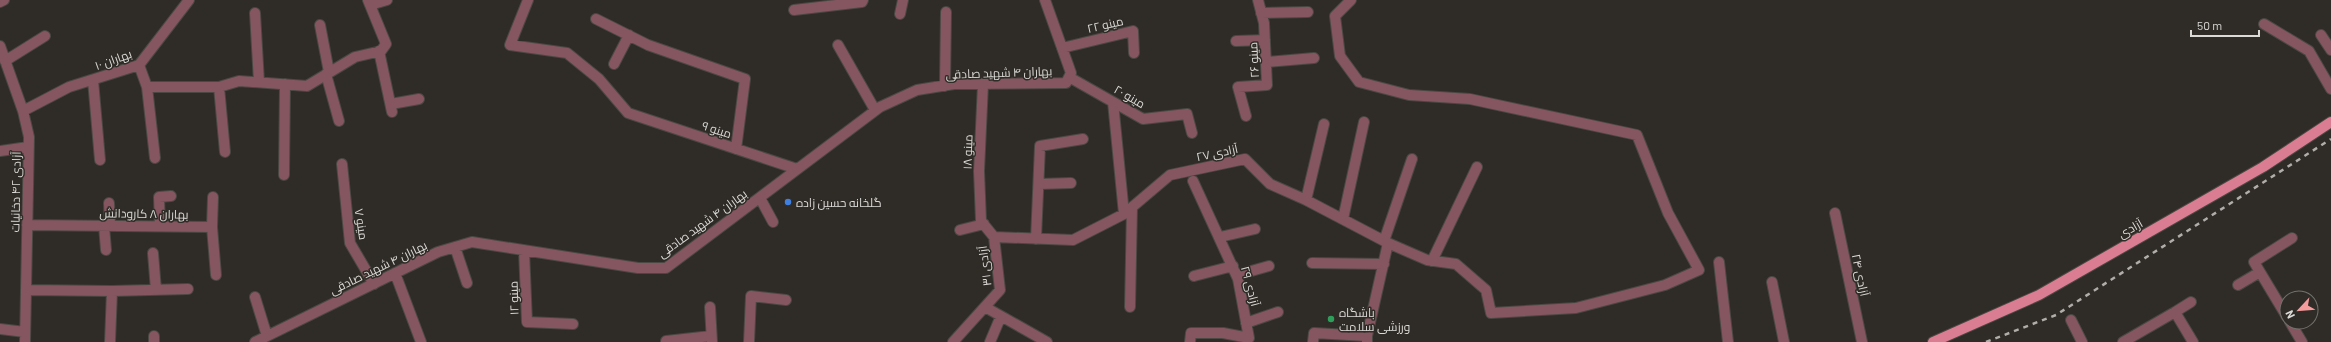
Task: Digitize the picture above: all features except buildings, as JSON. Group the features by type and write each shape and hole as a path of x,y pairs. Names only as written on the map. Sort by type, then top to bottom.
{"main road":[{"name":"آزادی","path":"1933,342 2039,295 2263,167 2331,122"}],"street":[{"path":"0,2 4,0"},
{"name":"بهاران ۱۰","path":"23,111 69,87 139,66 189,0"},
{"path":"147,87 219,87 239,81 307,86 355,57 380,51 386,44 369,3 387,0"},
{"name":"مینو ۹","path":"528,0 510,45 567,53 599,79 628,113 797,169"},
{"path":"794,10 862,2 863,0"},
{"path":"900,14 903,0"},
{"name":"بهاران ۴ شهید صادقی","path":"255,342 438,252 472,242 638,268 666,268 875,110 917,90 945,86 1066,82 1071,73 1045,0"},
{"name":"مینو ۲۶","path":"1246,116 1238,88 1267,85 1265,40 1262,13 1258,0"},
{"name":"آزادی ۲۷","path":"994,237 1073,240 1128,211 1170,175 1245,159 1270,184 1306,200 1386,242 1432,261 1456,264 1486,290 1491,313 1576,308 1665,285 1699,270 1668,213 1638,135 1470,99 1409,95 1359,82 1340,56 1335,16 1351,0"},
{"path":"945,86 946,12"},
{"path":"1262,13 1308,12"},
{"path":"255,13 259,82"},
{"path":"596,19 648,45 745,80 736,149"},
{"path":"2264,24 2308,51 2331,89"},
{"path":"320,25 328,73 339,121"},
{"name":"مینو ۲۲","path":"1062,48 1133,31 1134,52"},
{"path":"614,64 629,35"},
{"path":"2321,35 2331,50"},
{"path":"3,60 46,36"},
{"path":"1236,41 1265,40"},
{"path":"838,45 875,110"},
{"name":"آزادی ۴۲ دخانیات","path":"0,46 3,60 23,111 28,147 25,342"},
{"path":"380,51 391,108 419,99"},
{"path":"1266,62 1314,58"},
{"path":"139,66 147,87 156,158"},
{"name":"مینو ۲۰","path":"1069,77 1144,119 1187,114 1192,133"},
{"path":"93,80 100,160"},
{"path":"284,175 285,84"},
{"name":"مینو ۱۸","path":"982,222 979,170 983,84"},
{"path":"219,87 225,152"},
{"path":"1113,102 1128,211 1130,307"},
{"path":"1343,219 1364,122"},
{"path":"1306,200 1324,124"},
{"path":"1036,239 1040,146 1083,139"},
{"path":"0,151 28,147"},
{"path":"1313,342 1314,333 1367,339 1384,264 1386,242 1412,159"},
{"name":"مینو ۷","path":"342,164 350,243 374,284"},
{"path":"1432,261 1477,167"},
{"name":"آزادی ۲۹","path":"1190,342 1191,333 1223,333 1249,338 1235,271 1193,181"},
{"path":"1039,184 1071,183"},
{"path":"160,226 160,197 171,196"},
{"path":"213,198 212,227 216,275"},
{"path":"760,198 773,222"},
{"path":"106,250 109,203"},
{"name":"آزادی ۲۴","path":"1835,213 1862,342"},
{"path":"960,230 982,222"},
{"name":"آزادی ۳۱","path":"953,342 1000,290 994,237 982,222"},
{"name":"بهاران ۸ کارودانش","path":"27,225 212,227"},
{"path":"1220,238 1255,229"},
{"path":"2279,304 2254,262 2292,238"},
{"path":"455,247 467,283"},
{"name":"مینو ۱۲","path":"524,250 526,322 574,324"},
{"path":"153,253 156,290"},
{"path":"1719,262 1728,342"},
{"path":"1312,263 1384,264"},
{"path":"1194,276 1269,266"},
{"path":"2238,285 2260,272"},
{"path":"395,273 420,342"},
{"path":"1772,282 1784,342"},
{"path":"26,290 112,291 188,289"},
{"path":"110,342 112,291"},
{"path":"749,342 751,296 786,300"},
{"path":"255,297 267,336"},
{"path":"2123,342 2191,302"},
{"path":"666,341 711,339 710,307"},
{"path":"985,307 1047,342"},
{"path":"1246,323 1278,312"},
{"path":"2174,312 2193,342"},
{"path":"990,342 1001,316"},
{"path":"2071,320 2082,342"},
{"path":"0,329 26,332"},
{"path":"2295,330 2302,342"}],"railway":[{"path":"1986,342 2056,315 2331,139"}],"place":[{"name":"گلخانه حسین زاده","path":"788,202"},
{"name":"باشگاه ورزشی سلامت","path":"1331,319"}]}
